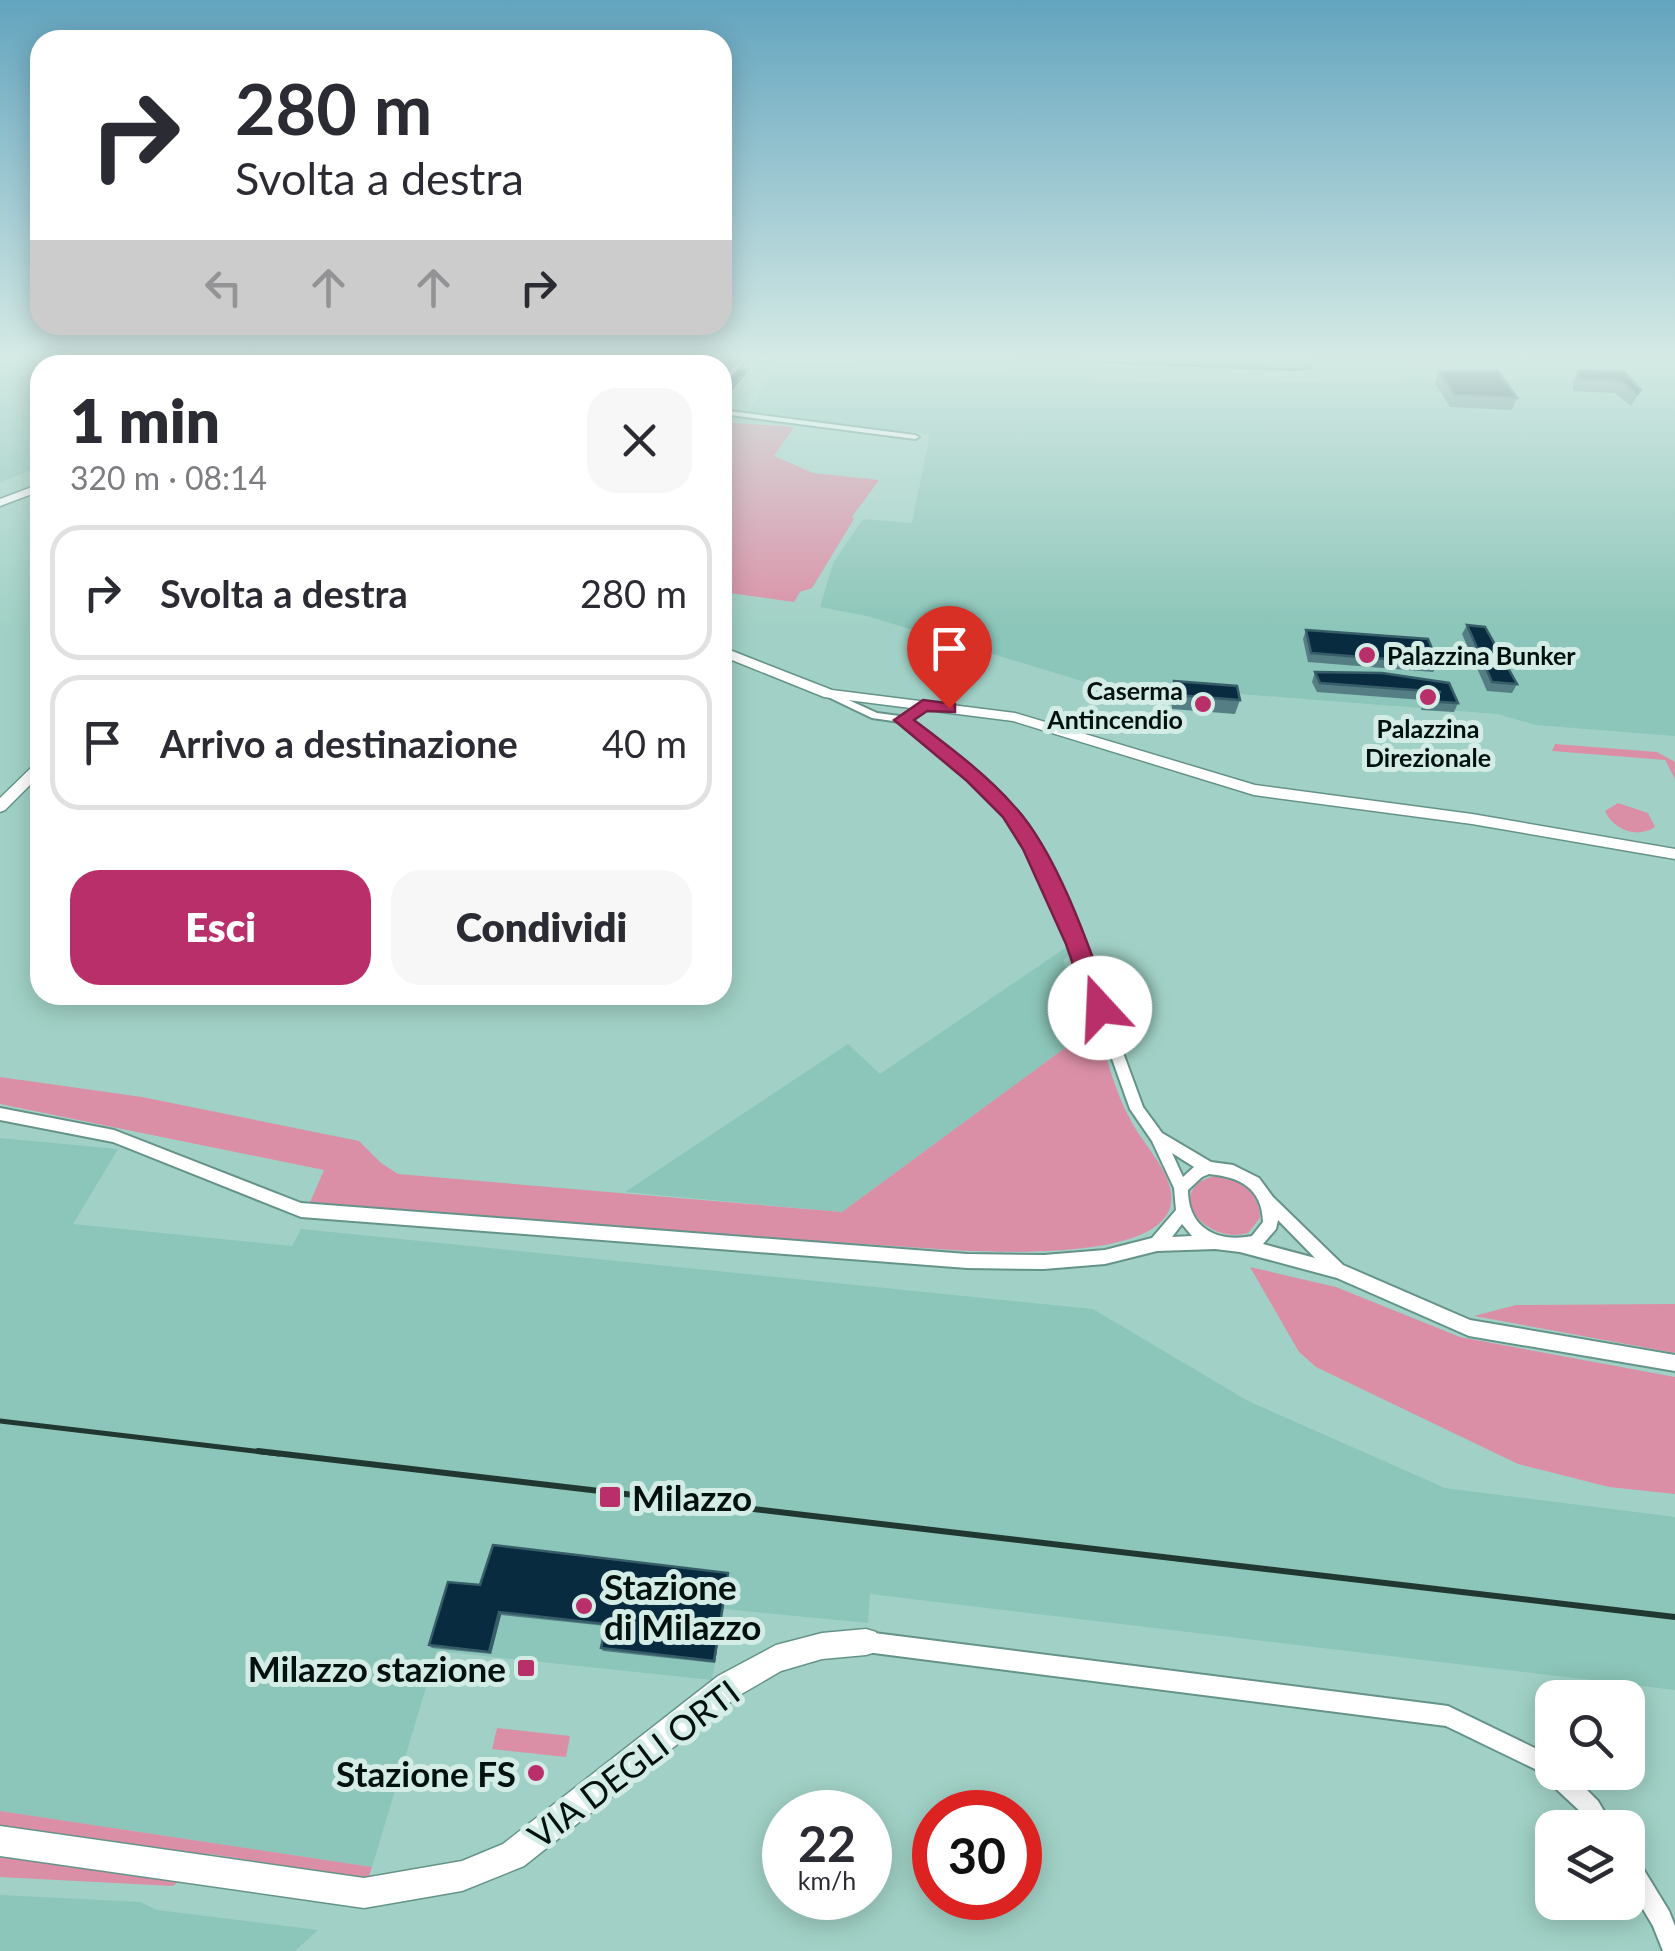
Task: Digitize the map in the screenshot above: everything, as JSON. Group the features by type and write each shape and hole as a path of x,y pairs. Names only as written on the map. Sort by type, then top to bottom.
{"main road":[{"path":"0,503 30,490"},
{"path":"732,655 829,694 1040,723 1172,768 1254,790 1675,851"},
{"path":"0,807 30,777"},
{"name":"VIA DEGLI ORTI","path":"0,1841 364,1893 462,1876 513,1855 728,1686 776,1660 822,1646 866,1642"}],"street":[{"path":"829,694 876,716 903,720 998,801 1033,849 1077,944 1137,1109 1157,1137 1181,1188 1182,1212 1200,1235 1214,1242"},
{"path":"903,720 923,705"},
{"path":"0,1114 114,1136 301,1210 967,1261 1044,1262 1105,1257 1157,1244 1214,1242 1244,1246 1339,1270 1469,1328 1675,1363"},
{"path":"1157,1137 1209,1168"},
{"path":"1181,1188 1196,1172 1209,1168 1222,1168 1250,1179 1339,1270"},
{"path":"1244,1246 1266,1235 1272,1212 1268,1200"},
{"path":"1157,1244 1182,1212"},
{"name":"VIA DEGLI ORTI","path":"866,1642 1448,1716 1535,1759"},
{"name":"VIA DEGLI ORTI","path":"1572,1790 1592,1810"},
{"path":"1645,1893 1674,1951"}],"shaded area":[{"path":"0,446 30,446 30,470 0,483"},
{"path":"732,446 781,446 774,456 813,473 879,480 852,517 812,588 800,592 794,602 732,593"},
{"path":"928,446 1675,446 1675,736 1536,725 1497,714 1085,682 867,616 820,607 833,563 863,519 912,523"},
{"path":"1555,744 1657,752 1675,762 1675,779 1665,760 1552,751"},
{"path":"1618,803 1648,813 1655,827 1641,832 1620,828 1605,811"},
{"path":"1068,946 1071,954 1063,960 1066,968 1079,973 1096,1025 842,1212 625,1192 848,1044 880,1074"},
{"path":"1096,1025 1124,1108 1169,1183 1167,1215 1149,1230 1122,1241 1053,1251 969,1251 308,1207 324,1170 0,1104 0,1077 142,1097 359,1141 398,1174 842,1212"},
{"path":"0,1138 118,1149 73,1224 292,1246 301,1229 1093,1309 1248,1401 1445,1488 1675,1517 1675,1690 1645,1686 1645,1680 1591,1680 870,1594 868,1623 724,1609 712,1680 437,1651 372,1867 0,1811"},
{"path":"1214,1176 1232,1179 1252,1193 1260,1218 1248,1233 1217,1232 1195,1215 1191,1193 1199,1183"},
{"path":"1250,1267 1336,1287 1460,1337 1675,1377 1675,1494 1609,1487 1518,1464 1316,1367 1299,1352"},
{"path":"1675,1304 1675,1353 1474,1316 1516,1305"},
{"path":"497,1728 570,1736 566,1757 492,1749"},
{"path":"0,1811 372,1867 368,1879 210,1854 173,1886 0,1877"},
{"path":"0,1895 140,1902 157,1910 318,1930 295,1951 0,1951"}],"building":[{"path":"1467,625 1485,627 1517,684 1492,682"},
{"path":"1306,630 1428,639 1438,663 1311,653"},
{"path":"1315,672 1382,673 1449,683 1458,703 1426,701 1426,695 1441,692 1320,683"},
{"path":"1174,681 1237,686 1240,700 1176,695"},
{"name":"Stazione di Milazzo","path":"493,1545 728,1573 714,1661 601,1648 606,1624 499,1612 489,1652 429,1645 448,1582 480,1585"}],"railway":[{"path":"0,1421 279,1454"},
{"path":"258,1451 1675,1617"}],"place":[{"name":"Palazzina Bunker","path":"1367,655"},
{"name":"Palazzina Direzionale","path":"1428,697"},
{"name":"Caserma Antincendio","path":"1203,704"},
{"name":"Milazzo","path":"610,1497"},
{"name":"Stazione di Milazzo","path":"584,1606"},
{"name":"Milazzo stazione","path":"526,1668"},
{"name":"Stazione FS","path":"536,1773"}],"route":[{"path":"949,708 923,705 903,720 974,776 1010,813 1033,849 1077,944 1100,1008"}]}
